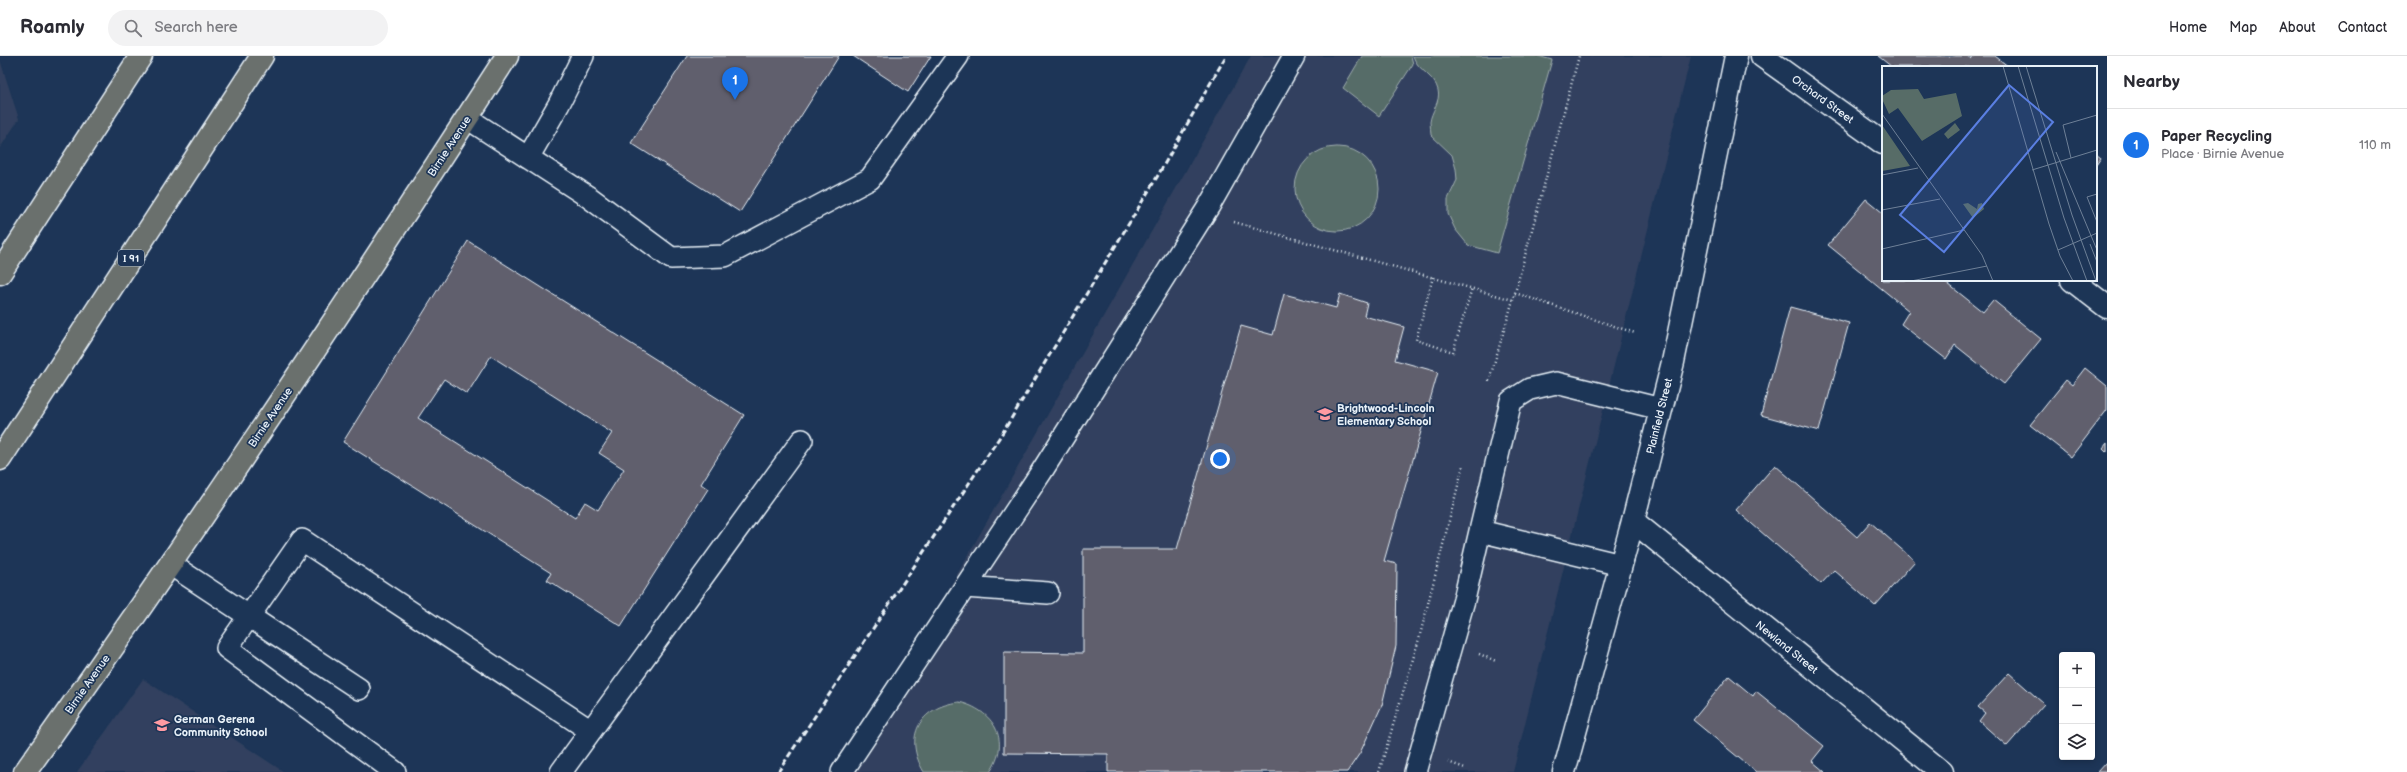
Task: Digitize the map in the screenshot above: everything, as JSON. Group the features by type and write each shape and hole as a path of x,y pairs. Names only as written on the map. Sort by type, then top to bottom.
{"main road":[{"path":"66,171 126,56"},
{"path":"0,273 141,56"},
{"name":"I 91","path":"0,460 262,56"},
{"name":"Birnie Avenue","path":"25,772 170,564 373,263 507,56"}],"street":[{"name":"Orchard Street","path":"1762,56 1882,142"},
{"name":"Plainfield Street","path":"1564,772 1633,521 1680,328 1731,57"},
{"path":"2073,281 2107,307"},
{"name":"Newland Street","path":"1633,521 1942,772"}],"lane":[{"path":"528,158 559,104 583,56"},
{"path":"467,118 590,198 671,258 725,256 870,179 958,56"},
{"path":"842,772 1042,471 1209,206 1294,56"},
{"path":"1415,772 1464,600 1511,401 1530,389 1556,383 1661,409"},
{"path":"562,772 802,440"},
{"path":"1480,531 1621,564"},
{"path":"395,772 227,648 302,540 591,731"},
{"path":"170,564 249,618 359,689"},
{"path":"965,587 1048,593"}],"path":[{"path":"1232,221 1433,276 1513,300"},
{"path":"1433,276 1416,340 1453,352 1472,288"},
{"path":"1515,293 1635,333"},
{"path":"1476,653 1496,661"},
{"path":"1445,761 1465,768"}],"shaded area":[{"name":"Brightwood-Lincoln Elementary School","path":"1251,56 1691,56 1513,772 845,772"},
{"path":"0,60 19,119 0,148"},
{"name":"German Gerena Community School","path":"143,679 284,772 77,772"}],"green space":[{"path":"1362,56 1411,56 1413,64 1379,116 1343,88"},
{"path":"1413,56 1538,56 1552,60 1497,253 1468,245 1455,229 1448,214 1448,199 1457,180 1456,169 1452,155 1431,135 1430,122 1439,94 1438,90 1434,81 1419,66"},
{"path":"1337,147 1353,150 1367,159 1376,173 1379,189 1376,205 1367,219 1353,228 1337,231 1321,228 1307,219 1298,205 1295,189 1298,173 1307,159 1321,150"},
{"path":"959,702 971,706 981,712 990,719 996,728 999,738 999,749 996,760 990,772 924,772 918,759 915,747 915,736 919,726 925,717 934,710 945,705"}],"building":[{"path":"687,56 839,56 740,212 631,143"},
{"path":"853,56 931,56 908,92"},
{"path":"1878,56 1968,56 1972,59 1975,56 1995,56 2008,66 1891,66"},
{"path":"2097,155 2101,158 2097,164"},
{"path":"1866,199 1882,212 1882,281 1944,281 1983,312 1993,300 2041,339 2004,384 1955,345 1946,359 1901,324 1909,311 1828,245"},
{"path":"468,241 744,415 701,484 708,489 621,626 547,580 551,573 343,442","holes":["491,356 612,433 599,453 624,469 598,510 585,502 575,518 418,418 444,379 467,394"]},
{"path":"1284,294 1336,308 1340,294 1367,303 1364,316 1404,327 1395,360 1438,372 1384,561 1397,564 1396,646 1382,705 1360,753 1347,772 1108,772 1108,754 1004,753 1004,652 1083,653 1083,549 1177,549 1241,326 1273,335"},
{"path":"1790,307 1849,323 1819,431 1761,415"},
{"path":"2085,368 2107,386 2107,410 2071,457 2030,425 2066,380 2072,385"},
{"path":"2107,443 2107,452 2103,448"},
{"path":"1775,465 1857,537 1870,522 1915,561 1875,606 1834,570 1821,584 1736,510"},
{"path":"2009,673 2044,704 2007,746 1979,721 1985,713 1978,707"},
{"path":"1729,676 1753,696 1756,691 1824,746 1812,761 1825,772 1756,772 1693,720"},
{"path":"2107,762 2107,772 2098,772"}],"railway":[{"path":"778,772 1003,432 1157,177 1226,56"}],"place":[{"name":"Paper Recycling","path":"735,100"},
{"name":"Brightwood-Lincoln Elementary School","path":"1325,414"},
{"name":"German Gerena Community School","path":"162,725"}]}
